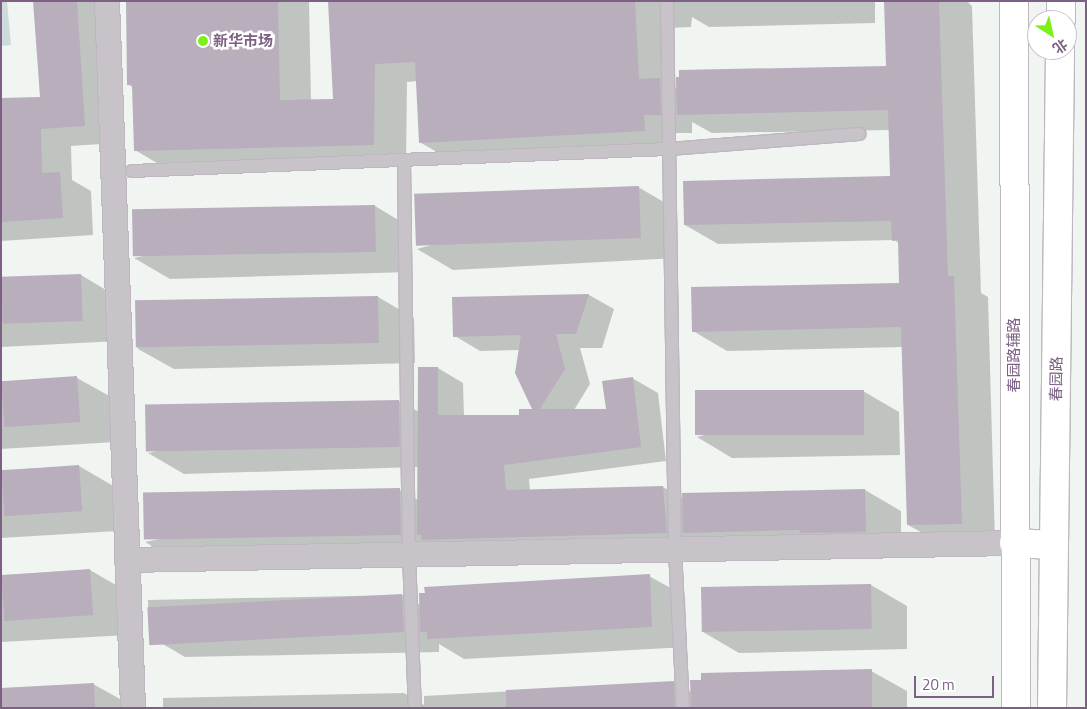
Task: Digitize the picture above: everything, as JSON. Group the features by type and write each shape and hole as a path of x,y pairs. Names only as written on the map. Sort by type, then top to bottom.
{"street":[{"path":"107,1 133,708"},
{"name":"春园路辅路","path":"1014,1 1014,543 1016,708"},
{"name":"春园路","path":"1052,708 1060,60"},
{"path":"127,560 1014,543 1053,545"}],"lane":[{"path":"667,1 675,550 683,708"},
{"path":"132,171 669,149 859,134"},
{"path":"404,160 409,555 415,708"}],"shaded area":[{"path":"1,1 7,1 11,45 1,46"}],"building":[{"path":"33,1 77,1 85,126 41,129 42,173 60,172 63,218 1,222 1,98 40,97"},
{"path":"126,1 278,1 280,100 333,99 328,1 635,1 639,79 660,78 661,115 644,115 645,131 419,143 415,62 375,64 374,145 134,151 132,85 127,85"},
{"path":"884,1 939,1 948,276 954,276 962,524 907,525 901,327 692,332 691,287 899,283 898,240 892,241 891,221 684,225 683,181 890,176 888,110 677,115 676,77 679,77 679,70 886,66"},
{"path":"639,186 641,238 416,246 414,194"},
{"path":"375,205 376,252 133,256 132,209"},
{"path":"81,274 83,321 3,324 1,277"},
{"path":"589,294 576,334 556,334 565,369 540,409 606,409 602,381 633,377 641,447 504,465 506,490 663,486 667,533 422,540 421,535 417,535 418,367 438,367 438,415 519,415 519,409 532,409 515,373 521,335 453,337 452,297"},
{"path":"378,296 379,343 136,347 135,300"},
{"path":"77,376 80,422 4,427 1,381"},
{"path":"695,390 864,390 864,435 695,435"},
{"path":"399,400 400,447 146,451 145,404"},
{"path":"79,465 82,511 4,516 1,470"},
{"path":"400,488 401,535 144,539 143,492"},
{"path":"865,489 866,532 800,533 799,530 683,533 682,493"},
{"path":"90,569 93,615 4,621 1,575"},
{"path":"650,574 652,627 427,639 427,632 420,632 419,593 425,593 424,587"},
{"path":"871,584 872,629 702,632 701,587"},
{"path":"402,594 404,632 149,645 147,607"},
{"path":"872,669 872,708 691,708 690,680 701,680 701,673"},
{"path":"674,681 675,708 506,708 506,690"},
{"path":"94,683 95,708 1,708 1,688"}],"place":[{"name":"新华市场","path":"203,41"}]}
